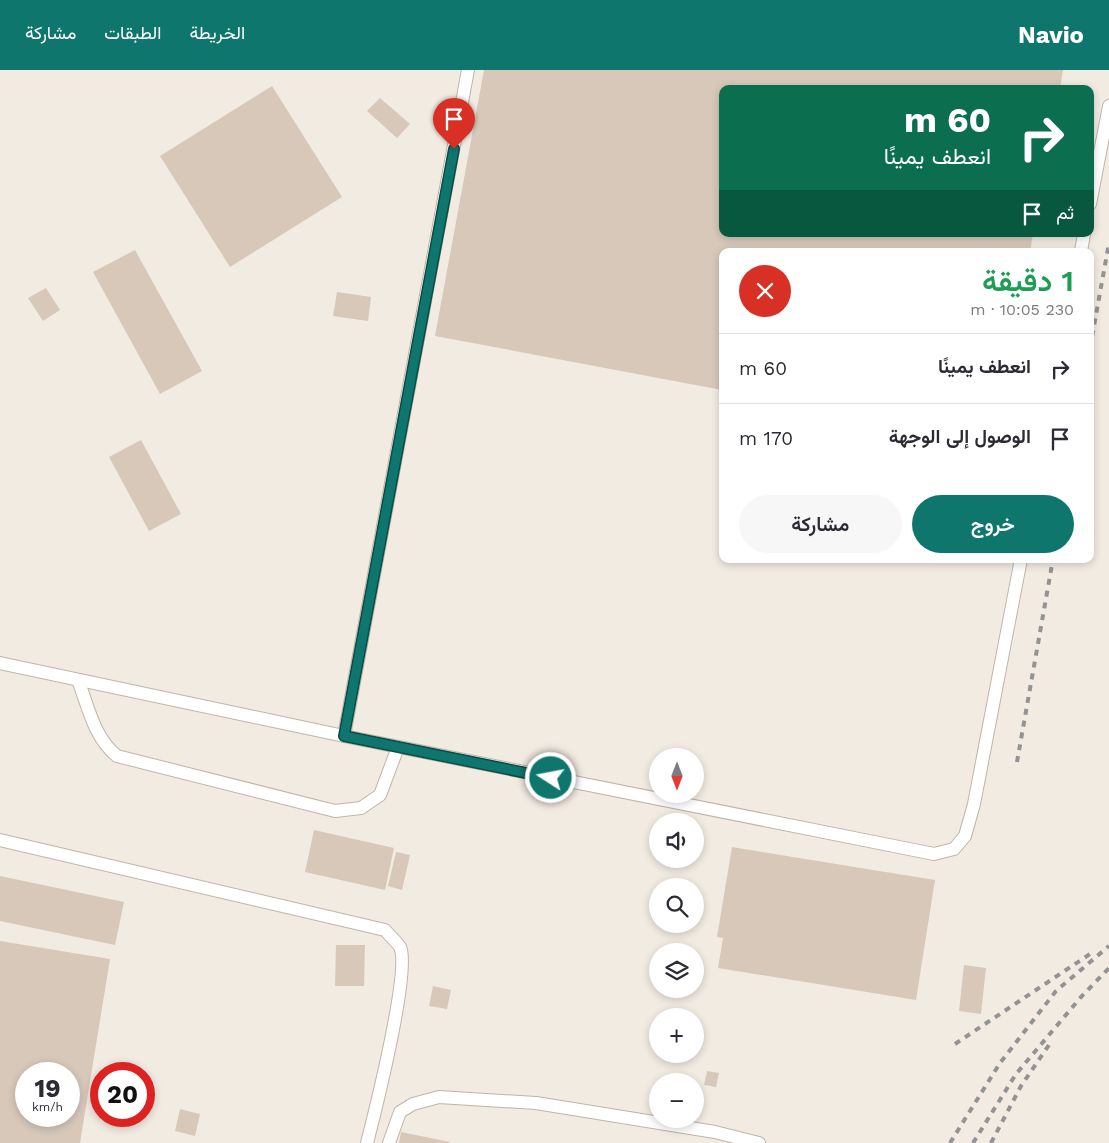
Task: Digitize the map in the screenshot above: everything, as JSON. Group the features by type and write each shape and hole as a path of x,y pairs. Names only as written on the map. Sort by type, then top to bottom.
{"lane":[{"path":"344,736 468,70"},
{"path":"1094,183 1109,106"},
{"path":"0,663 344,736 934,854 954,849 965,836 974,804 1020,563"},
{"path":"78,680 98,734 106,748 117,756 335,810 361,808 380,795 398,747"},
{"path":"0,840 385,930 400,948 402,974 386,1066 367,1143"},
{"path":"389,1143 400,1112 413,1104 439,1097 536,1103 715,1132 759,1143"}],"building":[{"path":"484,70 1063,70 1061,85 719,85 719,237 1032,237 1031,248 719,248 719,389 435,336"},
{"path":"272,86 342,197 230,267 160,156"},
{"path":"380,98 410,124 397,138 367,111"},
{"path":"135,250 202,371 160,394 93,272"},
{"path":"46,288 60,310 43,321 28,298"},
{"path":"337,292 371,297 368,321 333,316"},
{"path":"141,440 181,514 149,531 109,457"},
{"path":"314,830 394,848 385,890 305,872"},
{"path":"732,847 935,880 916,1000 718,968 723,938 717,937"},
{"path":"396,852 410,855 402,890 388,886"},
{"path":"0,876 124,902 115,945 0,921"},
{"path":"0,941 110,959 93,1062 90,1062 90,1082 80,1143 0,1143"},
{"path":"336,945 365,945 364,986 335,986"},
{"path":"964,965 986,968 981,1014 959,1011"},
{"path":"433,986 451,990 447,1009 429,1006"},
{"path":"707,1071 719,1073 716,1087 704,1085"},
{"path":"180,1109 200,1114 195,1136 175,1131"},
{"path":"401,1132 450,1142 450,1143 399,1143"}],"railway":[{"path":"1094,326 1109,243"},
{"path":"1017,762 1052,563"},
{"path":"950,1143 1000,1063 1056,991 1109,946"},
{"path":"955,1044 1093,952"},
{"path":"973,1143 1016,1074 1081,997 1109,968"},
{"path":"991,1143 1021,1086 1051,1042"}],"route":[{"path":"454,149 344,736 551,778"}]}
